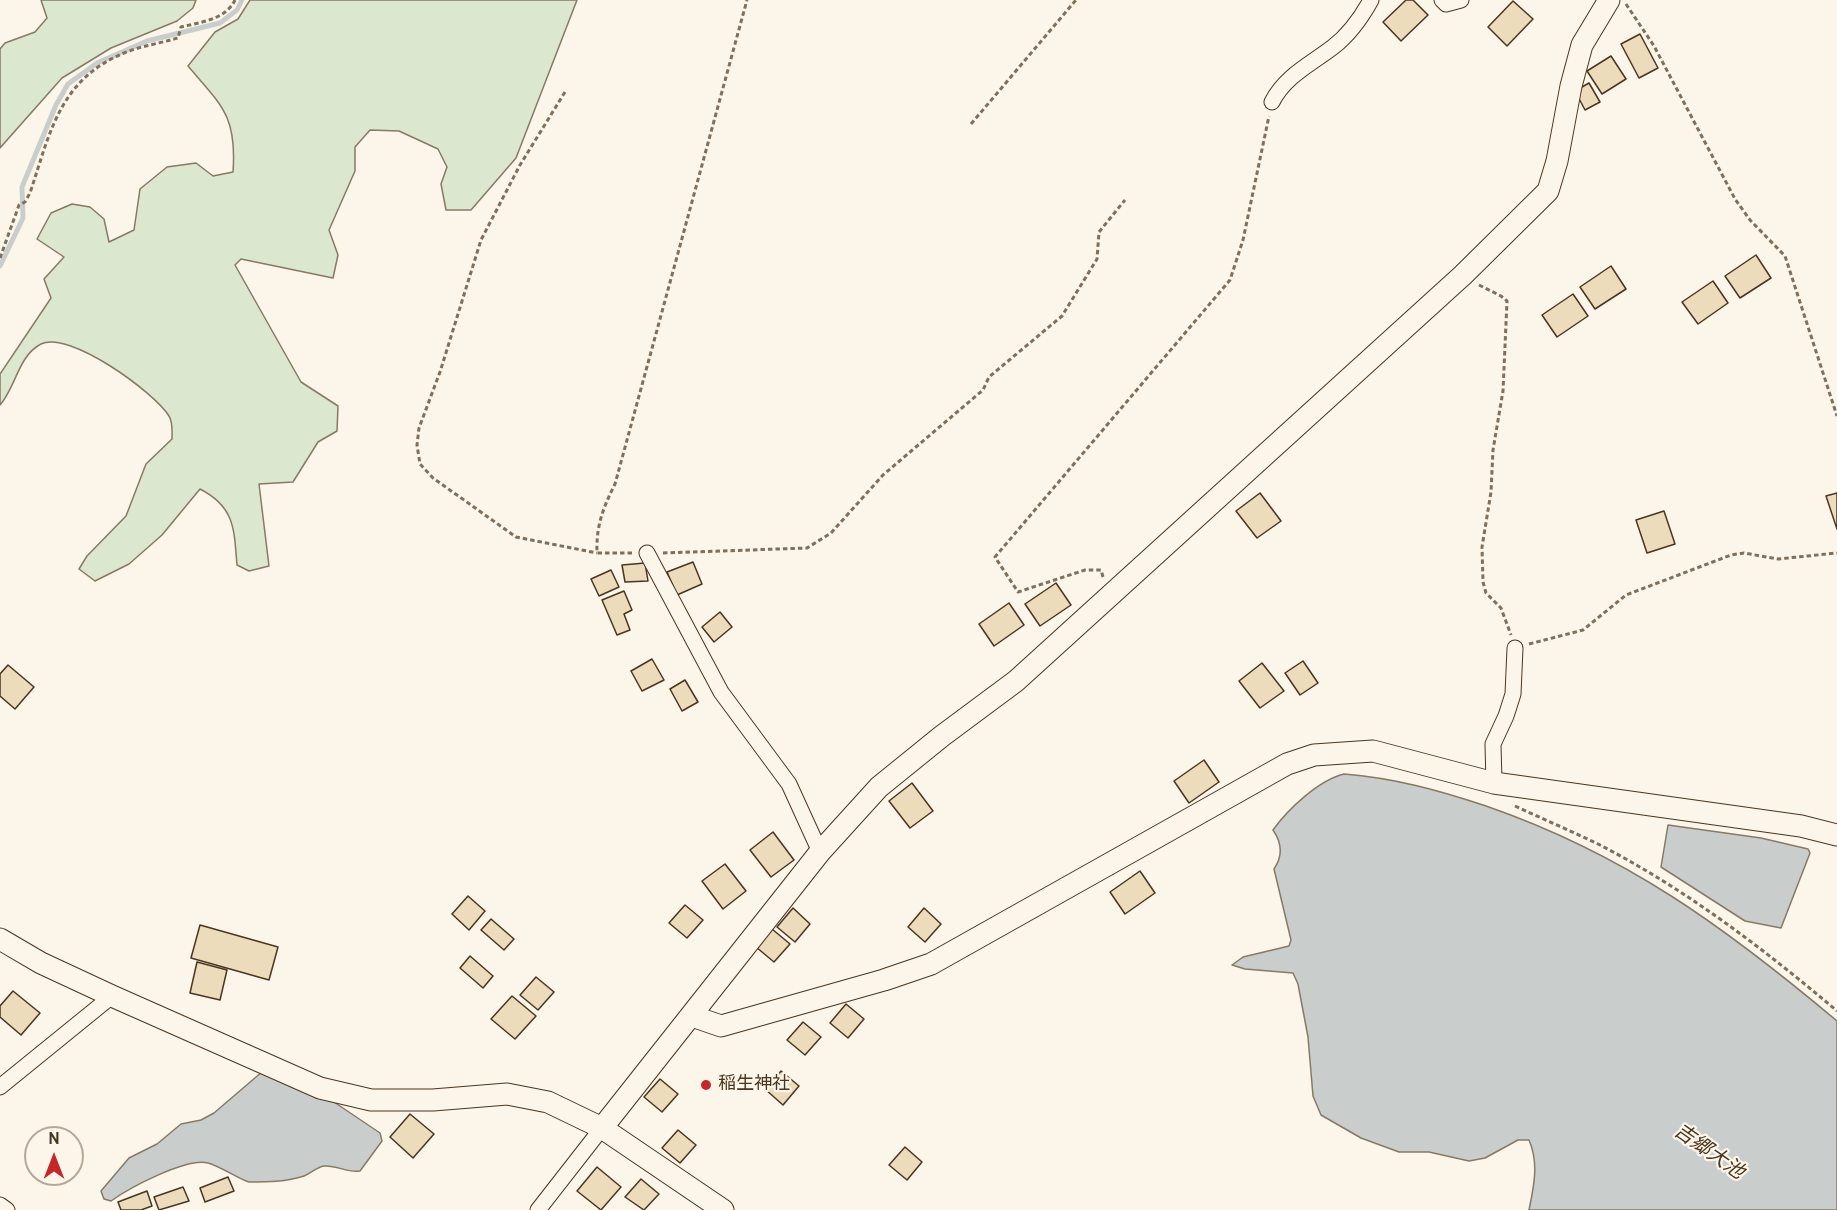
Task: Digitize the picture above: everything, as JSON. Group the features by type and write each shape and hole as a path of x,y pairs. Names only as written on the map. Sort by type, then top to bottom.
{"street":[{"path":"1272,102 1279,88 1335,46 1359,21 1371,0"},
{"path":"1442,0 1446,4 1461,0"},
{"path":"538,1210 820,852 879,787 1016,681 1463,275 1548,191 1557,161 1571,86 1582,45 1609,0"},
{"path":"647,554 721,692 789,784 820,852"},
{"path":"1494,783 1493,744 1513,694 1515,648"},
{"path":"692,1016 721,1026 884,981 931,964 1287,764 1314,755 1373,752 1494,783 1801,826 1837,835"},
{"path":"0,939 41,963 320,1088 371,1100 433,1100 507,1094 548,1102 602,1128 723,1210"},
{"path":"0,1087 112,996"},
{"path":"0,1204 7,1210"}],"path":[{"path":"0,258 19,205 26,202 51,129 75,85 99,66 124,53 178,38 181,27 213,20 231,9 235,0"},
{"path":"597,553 596,531 600,514 615,484 747,0"},
{"path":"971,124 1076,0"},
{"path":"1623,0 1654,46 1735,199 1750,220 1785,256 1837,416"},
{"path":"565,92 520,165 481,240 440,372 418,428 417,445 420,464 433,478 516,537 597,553 647,554 807,548 831,533 883,475 983,390 989,377 1062,316 1097,259 1099,232 1125,200"},
{"path":"1110,596 1101,570 1085,570 1018,592 995,557 1230,280 1243,240 1272,102"},
{"path":"1463,275 1507,301 1503,391 1492,450 1491,492 1482,547 1483,582 1486,593 1501,609 1515,648 1583,630 1626,595 1731,555 1744,553 1778,560 1837,553"},
{"path":"1494,783 1515,806 1599,845 1660,880 1743,935 1837,1011"}],"green space":[{"path":"41,0 196,0 193,8 177,21 111,48 62,78 0,148 0,49 5,43 35,32 47,18"},
{"path":"250,0 577,0 516,158 471,210 446,210 441,184 447,167 438,149 399,131 370,130 355,147 355,171 329,230 338,255 333,278 241,259 235,265 301,382 338,406 337,431 318,442 293,482 259,484 269,566 249,571 237,565 233,530 226,511 212,496 200,489 162,535 129,564 95,581 79,569 87,556 126,516 146,464 172,439 170,418 160,405 129,379 90,354 71,346 54,342 41,344 33,349 22,364 0,405 0,374 51,298 44,279 64,257 37,239 51,213 72,204 90,207 104,219 109,242 134,230 140,189 167,167 196,163 213,176 233,172 232,137 225,113 188,66 215,32 238,19"}],"water":[{"name":"吉郷大池","path":"1344,774 1398,782 1451,795 1536,825 1584,847 1629,870 1713,924 1837,1021 1837,1210 1529,1210 1535,1166 1529,1140 1518,1140 1485,1158 1469,1161 1429,1152 1399,1152 1361,1138 1321,1115 1313,1096 1308,1037 1298,984 1293,973 1245,969 1232,965 1243,957 1289,946 1291,940 1274,869 1279,859 1280,845 1273,830 1305,796 1324,782"},
{"path":"1668,825 1761,838 1808,849 1810,853 1781,928 1745,921 1661,867"},
{"path":"263,1071 334,1102 380,1133 382,1141 360,1171 324,1166 304,1176 290,1179 249,1182 208,1163 199,1162 158,1175 111,1201 104,1199 101,1191 129,1158 157,1144 181,1124 201,1120 214,1113"}],"building":[{"path":"1406,0 1413,0 1428,15 1401,41 1383,22"},
{"path":"1513,1 1533,19 1507,46 1488,27"},
{"path":"1640,34 1658,68 1639,78 1621,44"},
{"path":"1611,56 1626,79 1602,94 1587,71"},
{"path":"1589,83 1600,102 1585,110 1575,91"},
{"path":"1756,255 1771,278 1740,298 1725,276"},
{"path":"1611,266 1626,289 1595,309 1580,287"},
{"path":"1713,281 1728,303 1698,324 1682,302"},
{"path":"1573,294 1588,316 1557,337 1542,315"},
{"path":"1260,493 1281,521 1257,538 1236,511"},
{"path":"1837,493 1837,529 1826,496"},
{"path":"1664,511 1675,544 1647,553 1636,520"},
{"path":"693,562 702,584 677,595 667,572"},
{"path":"645,563 648,581 625,582 622,565"},
{"path":"611,570 619,587 599,596 591,579"},
{"path":"1056,583 1071,605 1040,626 1025,604"},
{"path":"624,591 632,610 624,614 630,630 617,635 602,600"},
{"path":"1009,603 1024,625 994,646 979,624"},
{"path":"720,612 732,627 714,642 702,627"},
{"path":"652,659 664,680 642,691 631,671"},
{"path":"1303,661 1318,683 1300,695 1285,673"},
{"path":"1262,663 1284,691 1260,708 1239,681"},
{"path":"8,665 34,687 15,709 0,696 0,674"},
{"path":"685,680 698,702 682,711 670,689"},
{"path":"1204,760 1219,782 1189,803 1174,781"},
{"path":"912,783 933,811 910,828 889,801"},
{"path":"773,832 794,860 771,877 750,850"},
{"path":"725,864 746,891 723,909 702,881"},
{"path":"1140,871 1155,893 1125,914 1110,892"},
{"path":"468,896 485,911 469,930 452,914"},
{"path":"685,905 703,920 687,938 669,923"},
{"path":"793,908 810,924 795,942 777,927"},
{"path":"924,908 941,924 925,942 908,927"},
{"path":"491,919 514,939 504,950 481,930"},
{"path":"200,925 278,947 269,980 191,958"},
{"path":"772,929 790,944 774,962 756,947"},
{"path":"470,956 493,976 483,988 460,968"},
{"path":"197,962 227,970 220,1000 190,993"},
{"path":"536,977 554,992 538,1010 520,995"},
{"path":"13,991 40,1013 21,1035 0,1017 0,1006"},
{"path":"512,996 536,1016 515,1039 491,1019"},
{"path":"846,1004 864,1019 848,1038 830,1023"},
{"path":"803,1022 821,1037 805,1055 787,1040"},
{"path":"781,1071 799,1086 783,1105 766,1090"},
{"path":"660,1079 678,1094 662,1112 644,1097"},
{"path":"410,1114 434,1134 413,1158 390,1137"},
{"path":"678,1130 696,1145 680,1163 662,1148"},
{"path":"905,1147 922,1162 907,1180 889,1165"},
{"path":"597,1167 621,1187 601,1210 577,1191"},
{"path":"228,1177 234,1191 205,1202 200,1188"},
{"path":"641,1179 659,1194 644,1210 625,1197"},
{"path":"183,1187 189,1201 159,1210 154,1197"},
{"path":"147,1191 152,1206 141,1210 121,1210 118,1202"}],"waterway":[{"path":"0,266 23,218 22,187 56,105 68,84 97,63 147,41 220,23 237,10 242,0"}],"place":[{"name":"稲生神社","path":"706,1085"}]}
